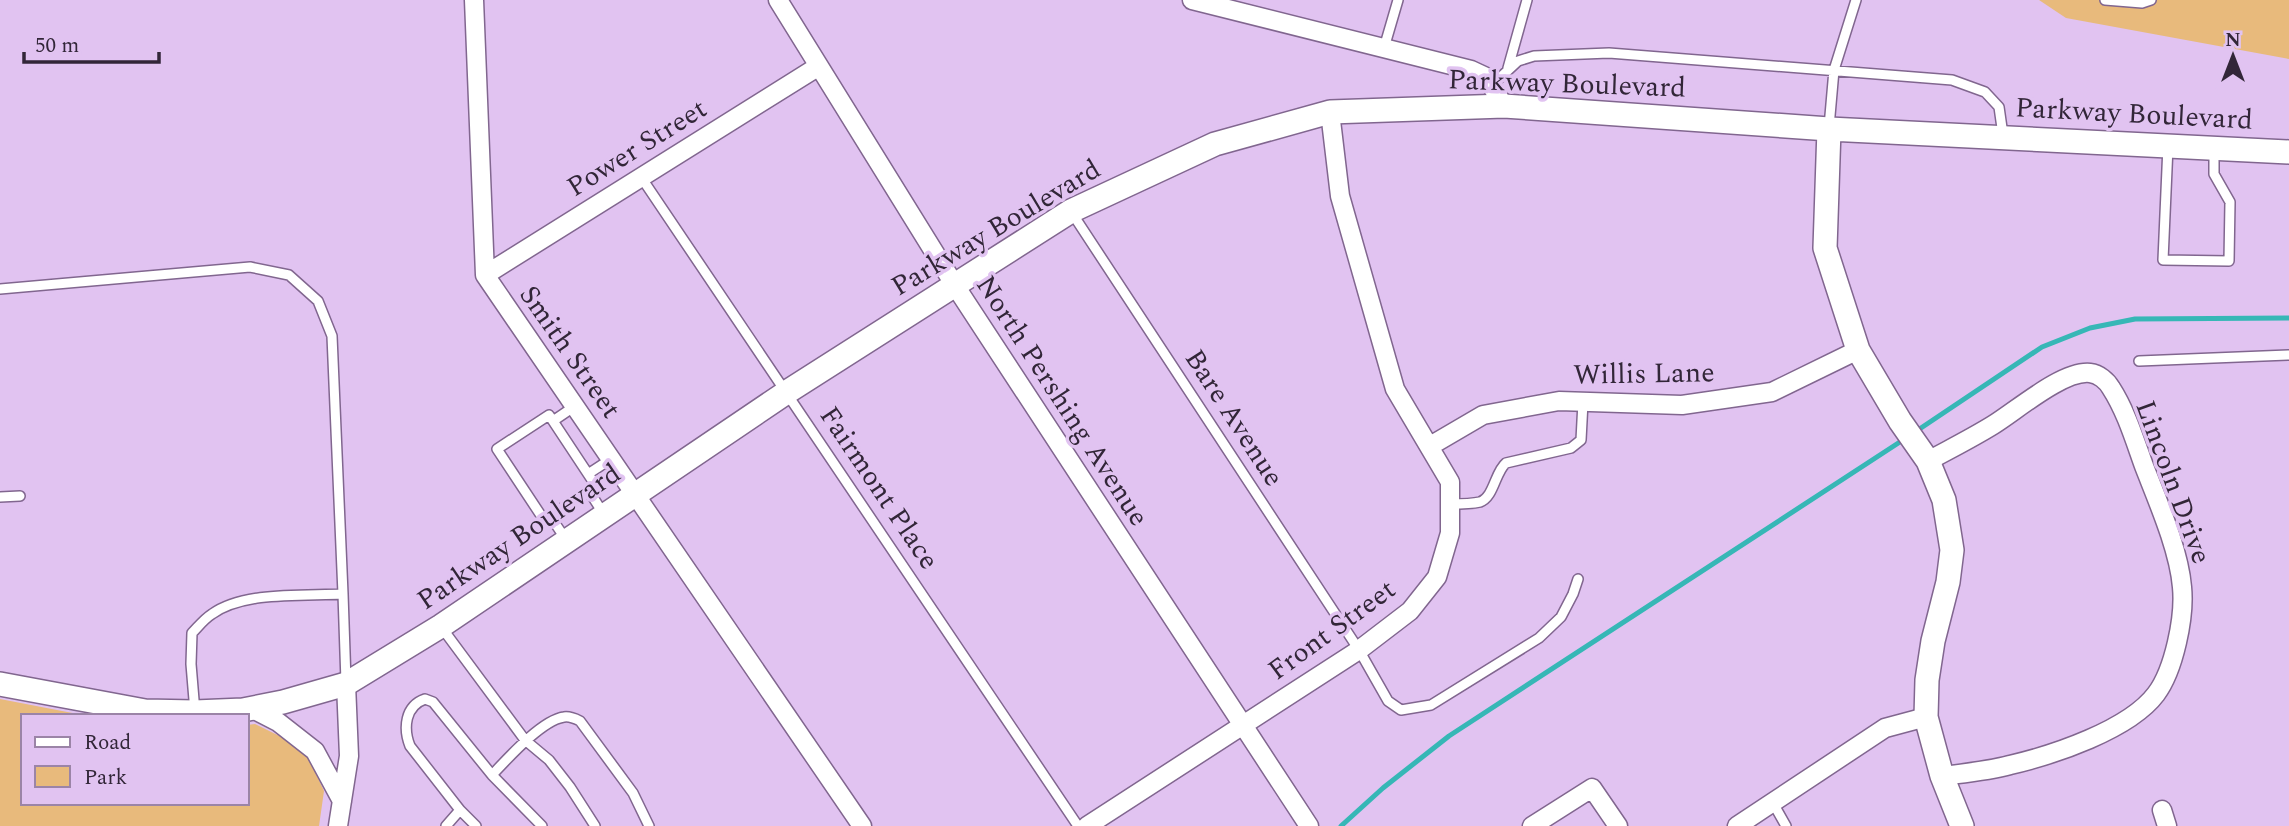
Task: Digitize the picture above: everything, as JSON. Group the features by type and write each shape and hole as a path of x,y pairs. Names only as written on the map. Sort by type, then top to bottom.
{"street":[{"name":"Smith Street","path":"474,0 485,275 862,826"},
{"name":"North Pershing Avenue","path":"778,0 954,285 1244,723 1307,823"},
{"path":"1192,0 1471,70 1486,77 1504,106"},
{"name":"Power Street","path":"485,275 818,66"},
{"name":"Parkway Boulevard","path":"0,684 145,711 195,712 251,708 346,684 442,626 787,392 1071,211 1215,144 1329,112 1504,106 1829,128 2289,152"},
{"name":"Front Street","path":"1087,826 1359,650 1410,611 1437,578 1450,533 1450,482 1395,389 1391,377 1340,196 1329,112"},
{"path":"1829,128 1825,248 1858,350 1900,421 1928,461 1944,500 1952,550 1948,582 1933,641 1927,680 1926,717 1942,776 1962,826"},
{"name":"Willis Lane","path":"1430,446 1483,415 1559,401 1682,405 1772,392 1858,350"},
{"name":"Lincoln Drive","path":"1928,461 1985,430 2032,397 2063,381 2089,373 2104,379 2111,388 2144,465 2163,517 2182,587 2182,618 2171,664 2157,694 2122,725 2073,745 2010,765 1942,776"},
{"path":"338,826 349,756 346,684"},
{"path":"251,708 278,722 315,751 342,801"},
{"path":"1737,826 1885,728 1926,717"},
{"path":"1532,826 1592,788 1618,826"}],"lane":[{"path":"1384,48 1398,0"},
{"path":"1507,70 1527,0"},
{"path":"1829,128 1835,70 1856,0"},
{"path":"2105,0 2142,3 2151,0"},
{"path":"1491,86 1518,61 1534,56 1609,53 1952,79 1986,92 1999,107 2003,137"},
{"path":"2168,144 2163,260 2229,261 2230,202 2214,174 2214,148"},
{"name":"Fairmont Place","path":"641,176 1078,826"},
{"name":"Bare Avenue","path":"1071,211 1359,650 1388,701 1401,710 1432,705 1539,638 1561,617 1578,579"},
{"path":"0,289 250,267 289,275 318,301 332,336 346,684"},
{"path":"2139,360 2289,355"},
{"path":"1450,504 1486,499 1501,467 1506,463 1578,444 1581,440 1583,402"},
{"path":"553,421 575,406"},
{"path":"549,415 588,474 596,486 544,520 497,449 549,415"},
{"path":"588,474 611,459"},
{"path":"589,491 605,515"},
{"path":"0,497 20,496"},
{"path":"550,516 567,541"},
{"path":"195,712 191,633 212,614 233,603 262,598 343,594"},
{"path":"442,626 525,740 550,761 570,787 595,826"},
{"path":"476,826 460,810 410,746 407,715 416,702 425,699 433,702 492,775 542,826"},
{"path":"492,775 525,740 564,717 580,720 633,793 649,826"},
{"path":"1773,803 1786,826"},
{"path":"446,826 460,810"}],"green space":[{"path":"2039,0 2289,0 2289,59 2066,18"},
{"path":"0,699 78,714 21,714 21,805 248,805 248,725 255,724 304,748 324,791 319,826 0,826"}],"waterway":[{"path":"1915,432 2042,347 2090,328 2135,319 2289,318"},
{"path":"1341,826 1383,788 1449,736 1906,438"}]}
